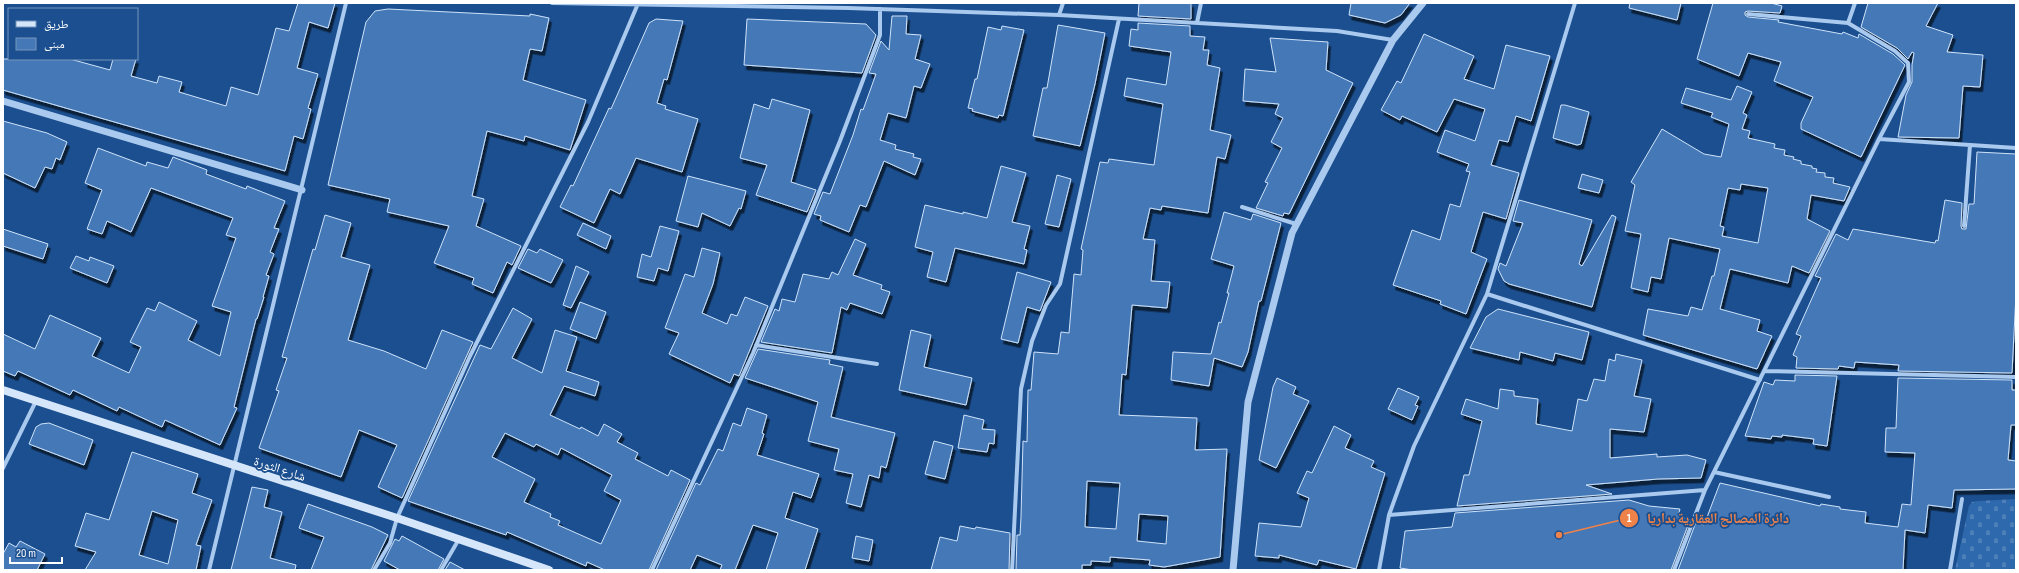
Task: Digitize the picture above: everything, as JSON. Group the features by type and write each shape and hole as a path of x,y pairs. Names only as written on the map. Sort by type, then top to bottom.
{"main road":[{"name":"شارع الثورة","path":"3,390 397,518 549,570"}],"street":[{"path":"209,570 346,3"},
{"path":"552,3 637,6 848,8 1059,15 1337,31 1393,40"},
{"path":"848,8 850,3"},
{"path":"1059,15 1063,3"},
{"path":"1197,23 1201,3"},
{"path":"1233,570 1248,402 1292,233 1393,40 1423,3"},
{"path":"1379,570 1389,514 1414,446 1487,294 1576,3"},
{"path":"1848,23 1855,3"},
{"path":"374,570 390,543 397,518 470,356 588,122 637,6"},
{"path":"652,570 756,345 840,141 880,35 880,9"},
{"path":"1674,570 1705,490 1879,139 1909,82 1908,63 1895,51 1848,23 1748,14"},
{"path":"1012,570 1021,389 1032,341 1046,305 1060,284 1119,19"},
{"path":"3,102 302,190"},
{"path":"1879,139 2016,148"},
{"path":"1964,226 1970,145"},
{"path":"1242,207 1296,224"},
{"path":"1487,294 1760,380"},
{"path":"756,345 877,364"},
{"path":"1765,371 2016,377"},
{"path":"3,468 36,401"},
{"path":"1714,472 1829,497"},
{"path":"1389,514 1705,490"},
{"path":"1950,570 1962,499"},
{"path":"441,570 459,539"}],"green space":[{"path":"2016,499 2016,570 1955,570 1969,506 1972,502"}],"building":[{"path":"298,3 335,3 328,28 309,22 297,68 318,74 308,108 311,109 303,139 294,136 285,171 3,90 3,59 74,60 110,70 113,60 136,60 131,76 157,83 159,76 182,82 179,92 226,106 231,87 258,95 276,28 289,31"},
{"path":"1139,3 1191,3 1191,19 1138,16"},
{"path":"1351,3 1410,3 1401,15 1385,23 1349,15"},
{"path":"1630,3 1681,3 1677,20 1629,8"},
{"path":"1713,3 1771,3 1782,6 1780,13 1748,11 1745,12 1745,15 1748,17 1779,20 1778,22 1842,34 1843,32 1858,38 1859,34 1893,54 1905,65 1861,157 1801,129 1801,123 1813,97 1774,81 1781,62 1748,53 1739,76 1697,59"},
{"path":"1868,3 1938,3 1926,26 1953,35 1947,52 1983,55 1980,87 1963,86 1959,138 1898,137 1906,95 1912,82 1914,53 1912,52 1908,59 1897,48 1861,27"},
{"path":"388,9 530,16 530,14 549,18 542,51 530,49 523,80 586,100 570,150 525,136 524,141 487,131 472,196 484,199 476,226 521,246 512,265 507,262 493,293 472,284 474,278 434,263 449,226 387,212 390,199 328,185 366,22 375,11"},
{"path":"892,16 907,16 906,34 921,35 915,59 930,64 921,88 914,86 906,118 888,113 880,140 896,145 895,149 914,154 913,157 921,159 915,175 884,161 866,207 860,205 849,232 820,220 821,216 814,214 823,192 830,194 853,135 861,109 863,110 876,74 869,73 881,41 889,50"},
{"path":"656,19 683,21 667,80 664,79 657,103 666,106 665,109 698,119 682,172 636,158 620,194 610,189 594,223 560,207 571,185 573,186 609,108 611,109 649,23"},
{"path":"747,19 866,24 876,35 862,73 744,65"},
{"path":"1138,23 1190,26 1190,36 1205,37 1203,50 1209,50 1207,65 1220,68 1210,130 1231,135 1225,159 1217,157 1208,213 1162,206 1161,210 1150,208 1143,239 1155,240 1151,281 1170,282 1167,308 1132,305 1126,375 1122,374 1119,415 1197,418 1195,450 1227,449 1220,557 1164,567 1149,565 1150,560 1110,557 1110,562 1091,561 1091,565 1082,565 1082,570 1016,570 1017,535 1020,535 1021,517 1023,441 1027,442 1028,390 1031,390 1034,352 1058,354 1061,332 1069,333 1074,274 1081,275 1083,250 1081,249 1100,162 1108,163 1109,159 1154,165 1163,104 1124,96 1127,78 1166,85 1171,52 1129,46 1131,29 1138,30","holes":["1087,481 1120,483 1116,529 1085,527","1139,514 1168,516 1166,544 1137,541"]},
{"path":"1058,25 1105,33 1095,84 1080,146 1033,136 1043,88 1047,88"},
{"path":"1002,26 1024,30 1003,116 999,115 998,118 972,111 973,109 968,108 975,79 977,79 988,27 1001,30"},
{"path":"1424,34 1474,56 1464,79 1494,89 1506,45 1550,56 1531,121 1516,116 1508,142 1499,140 1491,165 1519,173 1506,219 1483,212 1471,252 1487,259 1466,314 1440,304 1441,301 1393,285 1412,230 1440,240 1450,204 1460,207 1470,172 1466,171 1469,164 1437,152 1445,130 1475,141 1485,109 1454,99 1437,132 1402,116 1400,120 1381,110 1397,81 1401,83"},
{"path":"1270,38 1328,42 1326,70 1353,83 1289,214 1284,213 1283,216 1256,208 1268,183 1265,182 1282,148 1271,142 1283,118 1275,114 1279,104 1243,101 1245,69 1276,72"},
{"path":"1737,86 1752,92 1743,113 1747,115 1742,129 1750,131 1748,138 1775,144 1774,148 1785,150 1784,155 1794,157 1793,159 1801,161 1801,164 1812,166 1812,168 1817,169 1816,172 1825,173 1825,177 1834,178 1833,183 1850,187 1844,201 1811,195 1807,219 1830,231 1809,273 1792,266 1788,283 1730,269 1720,309 1760,320 1757,331 1772,336 1757,369 1643,335 1648,309 1688,316 1691,307 1702,310 1712,276 1714,276 1720,249 1669,238 1661,279 1651,277 1648,292 1631,288 1641,234 1625,231 1635,185 1631,182 1662,129 1704,154 1721,157 1729,124 1711,117 1713,113 1681,103 1686,88 1731,100","holes":["1741,184 1768,188 1758,243 1722,236 1724,227 1720,226 1728,188 1740,190"]},
{"path":"772,99 810,110 791,182 816,190 807,212 756,195 767,165 740,158 754,104 769,109"},
{"path":"1561,105 1589,112 1581,144 1577,145 1553,138"},
{"path":"3,121 47,133 67,142 60,160 56,158 52,169 45,167 35,188 3,173"},
{"path":"98,148 146,166 147,162 168,168 173,157 207,170 206,174 246,189 247,186 285,201 274,228 279,229 270,252 274,254 266,275 269,276 264,297 256,319 234,407 237,408 220,445 165,420 162,427 119,407 117,411 73,390 70,395 18,371 15,376 3,371 3,334 35,349 50,315 101,338 92,356 129,373 141,347 130,342 147,308 155,311 159,302 197,321 188,340 220,356 231,312 212,306 236,238 226,235 233,218 151,188 131,232 107,221 102,234 87,229 102,190 85,183"},
{"path":"1977,152 2016,154 2016,294 2012,373 1898,371 1899,365 1855,362 1854,368 1839,366 1838,369 1796,368 1797,357 1793,355 1801,336 1796,334 1821,278 1815,276 1836,234 1848,240 1853,229 1935,243 1936,240 1938,241 1945,200 1962,203 1961,226 1962,229 1966,229 1969,204 1974,204"},
{"path":"1001,166 1026,173 1012,222 1030,226 1024,249 1027,250 1024,264 955,248 946,282 927,277 933,252 915,247 925,205 987,218"},
{"path":"1582,174 1603,180 1599,193 1578,188"},
{"path":"1057,175 1071,179 1059,227 1045,224"},
{"path":"688,176 746,191 741,209 739,208 730,226 702,213 698,227 676,221"},
{"path":"1519,200 1592,220 1579,264 1582,266 1612,215 1616,217 1592,307 1509,284 1504,281 1498,269 1500,263 1506,266 1523,223 1513,221"},
{"path":"1224,212 1251,220 1253,214 1281,223 1261,301 1259,301 1248,352 1242,367 1214,358 1209,386 1171,380 1173,352 1211,354 1219,322 1221,323 1234,266 1211,259"},
{"path":"325,215 351,223 341,257 370,265 348,340 384,351 426,369 442,330 473,342 402,498 378,487 397,445 359,430 341,477 259,448 279,391 276,390 287,358 282,357 313,249 315,250"},
{"path":"583,223 611,236 606,249 577,235"},
{"path":"660,226 679,231 668,271 658,268 654,281 637,277 642,254 651,257"},
{"path":"3,229 48,244 43,259 3,246"},
{"path":"855,239 866,244 853,275 882,285 881,289 890,292 882,314 850,303 847,310 841,307 832,353 761,342 775,309 779,311 782,299 795,302 803,274 829,279 832,272 838,275"},
{"path":"702,248 720,253 713,284 702,313 727,324 731,314 737,316 745,297 768,306 739,376 734,374 730,383 669,354 679,333 665,328 685,274 694,277"},
{"path":"528,249 537,253 540,249 563,260 551,283 518,268"},
{"path":"76,256 89,261 90,257 114,266 107,283 70,268"},
{"path":"576,266 589,272 571,308 563,305"},
{"path":"1017,272 1051,282 1040,311 1027,307 1018,343 1001,339"},
{"path":"580,302 606,312 596,339 570,329"},
{"path":"513,308 532,319 512,358 542,373 555,330 577,337 566,371 599,382 595,396 564,386 550,415 580,429 581,427 598,436 604,424 622,434 617,442 638,453 635,459 668,476 671,470 690,480 649,570 605,570 587,562 586,566 507,532 506,535 408,501 480,345 491,349","holes":["505,433 534,447 536,444 558,455 561,448 612,475 604,491 621,500 601,544 558,525 560,521 550,517 551,514 524,502 535,479 492,457"]},
{"path":"1498,309 1589,332 1582,360 1555,353 1553,361 1520,352 1519,360 1470,348 1486,317"},
{"path":"911,330 931,335 924,367 972,378 966,405 899,390"},
{"path":"758,349 830,360 829,364 843,367 831,417 895,433 886,468 881,466 879,478 869,475 861,507 846,503 853,474 834,470 839,449 808,441 818,402 745,378"},
{"path":"1616,354 1642,360 1634,396 1651,399 1644,432 1610,429 1610,458 1657,454 1657,457 1687,455 1706,460 1701,478 1658,479 1586,485 1612,494 1457,506 1464,475 1469,475 1482,421 1461,414 1466,399 1498,409 1500,389 1514,391 1514,396 1538,399 1536,424 1572,431 1578,399 1587,401 1594,379 1605,381 1609,359 1615,361"},
{"path":"1795,375 1837,376 1827,446 1813,444 1814,439 1782,435 1782,437 1772,436 1771,439 1745,436 1764,382 1773,385 1775,380 1795,381"},
{"path":"1277,378 1296,387 1293,394 1309,401 1276,468 1259,460 1273,387"},
{"path":"1898,378 2012,380 2012,390 2016,390 2016,425 2011,425 2008,460 2016,461 2016,489 1954,490 1952,508 1928,505 1925,533 1905,530 1903,570 1678,570 1696,522 1704,525 1720,483 1820,506 1821,504 1840,507 1840,509 1866,512 1865,523 1898,527 1902,504 1911,505 1915,453 1885,452 1886,428 1896,428"},
{"path":"1398,388 1419,397 1415,405 1418,406 1412,420 1388,409"},
{"path":"747,408 767,415 762,433 764,434 757,455 819,474 811,498 793,492 785,518 818,529 805,570 766,570 778,533 753,525 735,570 720,570 722,565 697,555 690,570 656,570 696,483 700,485 718,449 723,451 733,423 741,426"},
{"path":"964,415 984,420 982,429 995,430 994,444 989,443 987,452 958,448"},
{"path":"49,423 93,440 84,465 29,444 36,427 41,424"},
{"path":"1334,426 1351,435 1345,448 1374,461 1371,467 1385,473 1356,569 1319,560 1317,565 1279,555 1279,558 1255,556 1259,523 1301,527 1309,498 1297,493 1307,471 1312,473"},
{"path":"934,441 953,446 945,479 925,474"},
{"path":"132,452 198,474 192,493 212,500 196,545 201,546 196,570 85,570 96,552 75,546 86,513 109,520","holes":["152,511 178,520 168,564 139,555"]},
{"path":"252,487 268,490 264,507 282,512 270,558 296,565 295,570 231,570"},
{"path":"1629,500 1649,506 1680,509 1678,516 1690,520 1671,570 1413,570 1400,568 1405,531 1452,527 1455,513"},
{"path":"308,504 372,527 388,535 371,570 311,570 324,537 299,528"},
{"path":"960,526 975,529 976,527 1010,533 1009,570 931,570 940,537 957,541"},
{"path":"402,536 444,559 438,570 400,570 384,561 395,539 399,541"},
{"path":"856,536 873,540 869,561 852,558"},
{"path":"20,541 45,554 37,570 3,570 3,554 9,543 16,547"},
{"path":"450,562 465,570 445,570"}],"place":[{"name":"دائرة المصالح العقارية بداريا","path":"1559,535"}]}
